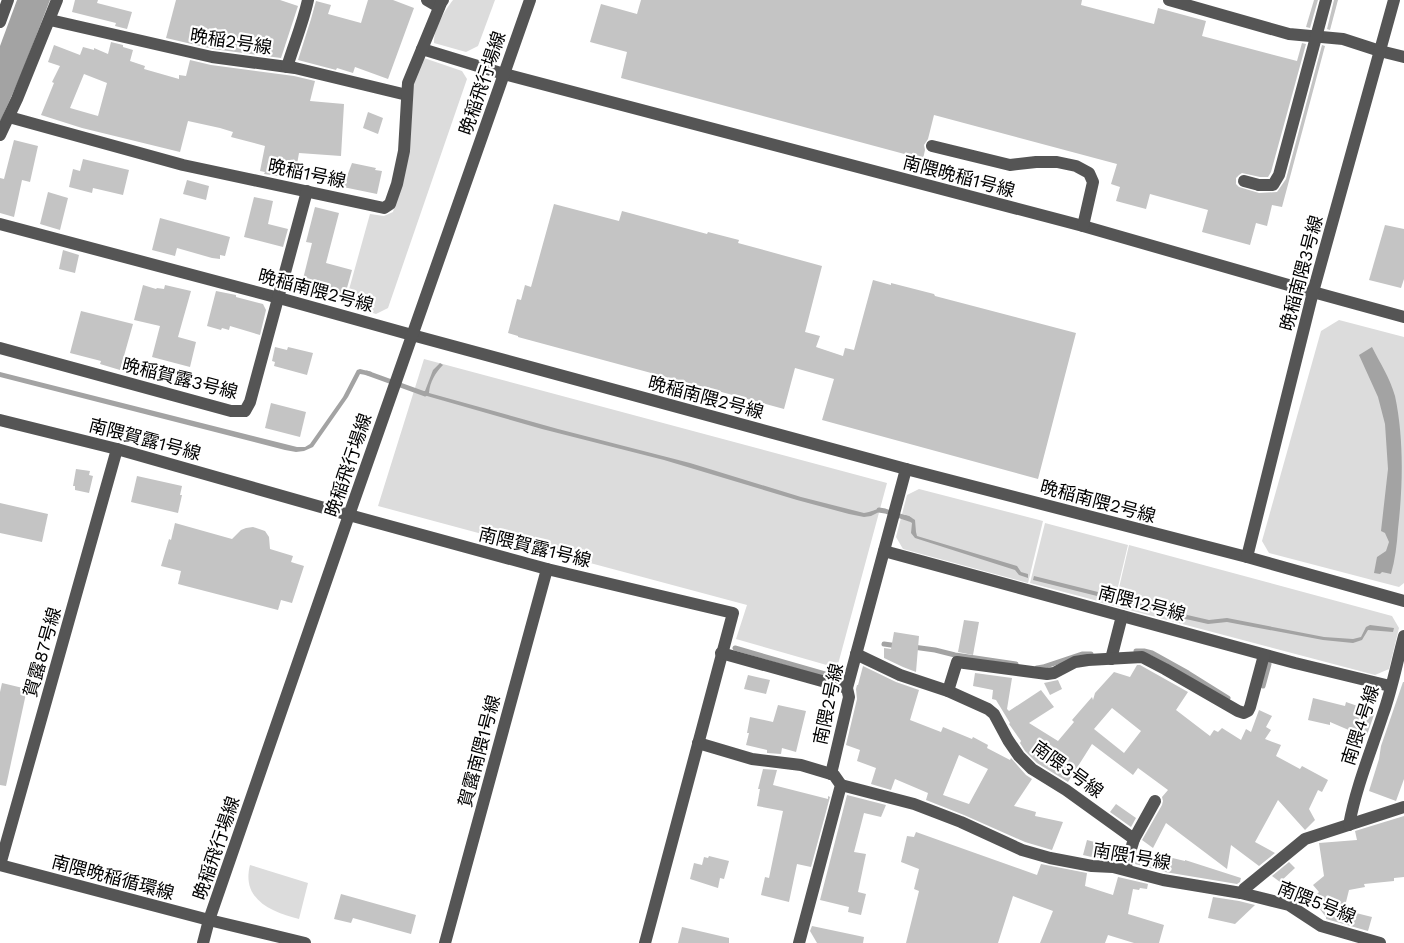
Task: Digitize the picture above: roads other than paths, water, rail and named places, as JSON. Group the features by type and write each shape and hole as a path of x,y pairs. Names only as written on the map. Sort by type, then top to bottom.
{"street":[{"path":"0,22 8,0"},
{"path":"0,135 57,0"},
{"path":"287,67 304,19 308,0"},
{"path":"427,0 441,3"},
{"name":"晩稲飛行場線","path":"203,943 349,515 530,0"},
{"path":"1169,0 1290,34 1343,39 1404,57"},
{"path":"1244,181 1259,185 1273,185 1279,175 1326,0"},
{"name":"晩稲南隈3号線","path":"1248,557 1313,292 1394,0"},
{"name":"晩稲1号線","path":"9,117 183,165 384,208 390,204 397,184 404,151 408,82 441,3"},
{"name":"晩稲2号線","path":"50,20 212,57 295,68 407,95"},
{"name":"南隈晩稲1号線","path":"422,49 504,74 1082,226 1404,317"},
{"path":"932,146 1010,165 1057,162 1076,166 1089,173 1093,182 1082,226"},
{"name":"晩稲賀露3号線","path":"0,348 230,411 245,411 250,402 307,191"},
{"name":"晩稲南隈2号線","path":"0,224 906,469 1248,557 1404,601"},
{"name":"南隈賀露1号線","path":"0,420 117,449 547,569 733,613 645,943"},
{"name":"賀露87号線","path":"0,865 117,449"},
{"name":"南隈2号線","path":"831,774 849,697 848,688 856,654 906,469"},
{"name":"南隈12号線","path":"884,551 1264,655 1390,686"},
{"name":"賀露南隈1号線","path":"445,943 547,569"},
{"path":"1111,659 1122,616"},
{"name":"南隈4号線","path":"1349,825 1352,807 1384,713 1404,636"},
{"path":"721,653 848,688"},
{"name":"南隈3号線","path":"856,654 900,675 948,691 988,708 994,714 1019,756 1032,769 1066,790 1134,839"},
{"path":"948,691 957,662 1047,674 1054,673 1075,662 1142,657 1238,712 1244,713 1250,707 1264,655"},
{"path":"698,743 752,759 801,765 834,775 841,785 799,943"},
{"name":"南隈1号線","path":"841,785 914,804 961,822 1022,850 1069,863 1113,867 1163,880 1242,893"},
{"path":"1125,870 1134,839 1154,801"},
{"path":"1242,893 1244,889 1305,838 1404,807"},
{"name":"南隈晩稲循環線","path":"0,865 304,943"},
{"name":"南隈5号線","path":"1242,893 1289,905 1321,926 1380,943"}],"waterway":[{"path":"367,373 425,394"},
{"path":"879,510 909,519"},
{"path":"884,644 898,646"},
{"path":"913,647 1016,664"},
{"path":"735,648 832,676"},
{"path":"1136,651 1152,653 1228,698"},
{"path":"1037,668 1082,654 1091,654"},
{"path":"1263,686 1269,664"}]}
